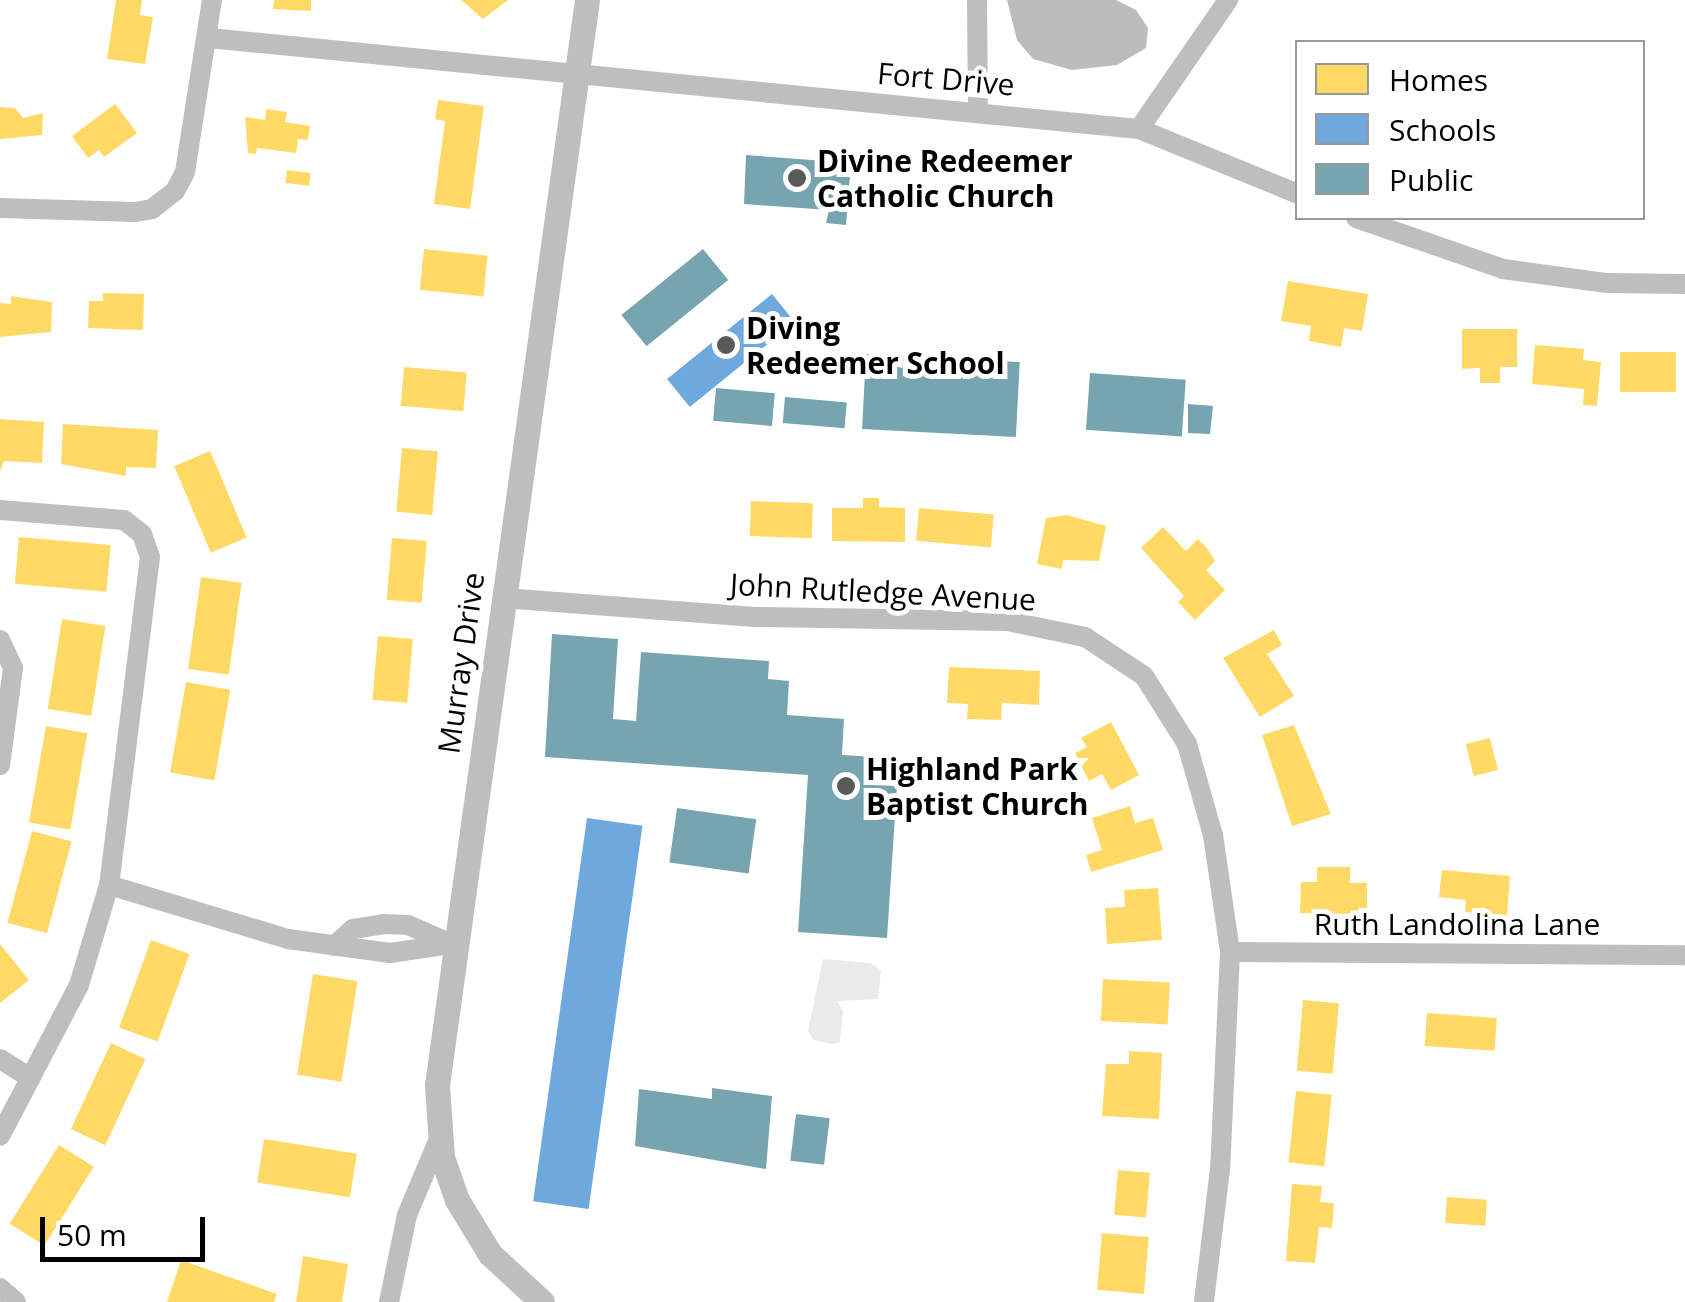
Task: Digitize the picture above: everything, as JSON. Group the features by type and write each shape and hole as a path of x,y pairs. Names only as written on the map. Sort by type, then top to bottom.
{"street":[{"path":"0,208 135,212 166,201 185,172 212,0"},
{"name":"Murray Drive","path":"542,1302 476,1236 450,1183 440,1137 436,1085 452,944 587,0"},
{"path":"977,0 978,111"},
{"path":"1139,128 1228,0"},
{"name":"Fort Drive","path":"209,38 1139,128 1295,193"},
{"path":"1362,220 1503,269 1607,283 1685,284"},
{"path":"0,510 124,520 142,534 150,552 109,885 78,985 0,1136"},
{"name":"John Rutledge Avenue","path":"503,598 758,617 1007,621 1086,637 1144,676 1187,744 1213,835 1230,952 1220,1169 1204,1302"},
{"path":"0,640 13,668 0,765"},
{"path":"109,885 254,932 334,946 390,953 452,944"},
{"name":"Ruth Landolina Lane","path":"1230,952 1685,955"},
{"path":"0,1059 32,1078"},
{"path":"389,1302 407,1215 440,1137"},
{"path":"0,1288 16,1302"}],"shaded area":[{"path":"1007,0 1116,0 1136,10 1148,28 1146,48 1117,65 1072,70 1033,59 1017,40"},
{"path":"823,959 870,963 881,970 878,999 837,1001 843,1011 840,1042 832,1044 814,1040 808,1031"}],"building: Homes":[{"path":"116,0 142,0 140,15 153,17 145,64 107,59"},
{"path":"274,0 311,0 311,11 273,9"},
{"path":"461,0 508,0 483,19"},
{"path":"438,100 484,106 470,209 434,204 445,121 435,119"},
{"path":"115,104 137,133 104,157 99,150 88,158 72,136"},
{"path":"0,107 15,108 23,118 43,113 42,135 0,139"},
{"path":"266,109 287,112 285,122 310,126 308,140 298,139 296,153 257,148 256,154 248,153 245,117 265,120"},
{"path":"287,170 311,173 309,186 285,183"},
{"path":"424,249 488,256 483,296 420,290"},
{"path":"1288,281 1368,294 1362,331 1344,328 1341,347 1309,341 1311,326 1281,321"},
{"path":"103,293 144,294 143,330 88,328 89,301 103,301"},
{"path":"11,296 52,302 51,332 0,337 0,303 11,304"},
{"path":"1462,329 1517,329 1517,367 1500,367 1500,383 1480,383 1480,368 1462,369"},
{"path":"1535,345 1584,349 1583,360 1601,362 1597,406 1583,405 1584,389 1532,384"},
{"path":"1620,352 1676,352 1676,392 1620,392"},
{"path":"404,367 467,372 463,411 401,406"},
{"path":"0,419 44,422 42,463 4,461 0,472"},
{"path":"63,424 158,430 156,468 126,467 126,476 61,464"},
{"path":"402,448 438,451 432,515 396,512"},
{"path":"210,451 247,538 211,553 174,466"},
{"path":"863,498 879,498 879,507 905,508 905,542 832,541 832,508 863,508"},
{"path":"751,501 813,503 812,538 750,536"},
{"path":"919,508 994,515 991,547 916,541"},
{"path":"1067,515 1106,526 1099,561 1063,560 1062,569 1037,564 1046,518"},
{"path":"1163,527 1186,551 1198,539 1207,548 1215,561 1206,570 1225,590 1195,620 1178,602 1184,596 1141,548"},
{"path":"19,537 111,545 107,592 15,584"},
{"path":"392,538 427,541 421,603 387,600"},
{"path":"201,577 242,583 229,675 188,669"},
{"path":"62,619 105,626 91,716 48,709"},
{"path":"1274,630 1282,645 1267,654 1294,696 1260,717 1223,658"},
{"path":"378,636 413,639 407,703 372,700"},
{"path":"949,667 1040,671 1039,705 1002,703 1001,720 967,719 968,704 947,703"},
{"path":"186,682 230,690 214,780 170,773"},
{"path":"1111,722 1139,775 1111,790 1102,774 1089,781 1075,753 1087,747 1081,738"},
{"path":"1294,725 1331,814 1292,826 1262,735"},
{"path":"46,726 87,733 70,830 29,823"},
{"path":"1490,738 1498,770 1474,776 1466,744"},
{"path":"1130,806 1135,823 1153,818 1163,850 1091,872 1086,855 1102,850 1092,818"},
{"path":"32,831 72,842 47,933 7,923"},
{"path":"1317,867 1350,867 1350,883 1367,883 1367,914 1300,913 1301,882 1317,882"},
{"path":"1442,870 1510,876 1507,916 1465,912 1466,900 1439,897"},
{"path":"1158,888 1162,940 1107,944 1105,908 1125,907 1124,890"},
{"path":"151,940 190,954 158,1041 119,1027"},
{"path":"0,944 29,980 0,1003"},
{"path":"313,974 357,981 341,1082 297,1075"},
{"path":"1103,979 1170,983 1168,1024 1101,1021"},
{"path":"1303,1000 1339,1003 1333,1074 1297,1071"},
{"path":"1427,1013 1497,1018 1495,1051 1425,1046"},
{"path":"111,1043 145,1059 105,1145 71,1129"},
{"path":"1129,1051 1162,1053 1159,1119 1102,1116 1106,1064 1129,1064"},
{"path":"1296,1091 1332,1095 1324,1166 1288,1163"},
{"path":"264,1139 357,1154 350,1197 257,1182"},
{"path":"59,1145 94,1167 44,1246 10,1224"},
{"path":"1118,1170 1150,1173 1146,1218 1114,1215"},
{"path":"1292,1184 1322,1186 1320,1202 1334,1203 1332,1228 1319,1227 1315,1263 1286,1261"},
{"path":"1447,1197 1487,1200 1485,1226 1445,1223"},
{"path":"1102,1233 1149,1237 1144,1294 1097,1290"},
{"path":"303,1256 348,1264 342,1302 296,1302"},
{"path":"181,1260 277,1294 274,1302 167,1302"}],"building: Schools":[{"path":"772,294 795,322 690,407 667,379"},
{"path":"587,818 642,826 589,1209 533,1201"}],"building: Public":[{"path":"746,155 851,163 846,225 826,223 829,210 744,204"},
{"path":"703,249 728,280 647,346 621,315"},
{"path":"866,354 1020,362 1016,437 862,429"},
{"path":"1090,373 1186,380 1182,437 1086,430"},
{"path":"716,388 775,393 772,426 713,421"},
{"path":"785,397 847,402 844,428 783,423"},
{"path":"1188,404 1213,406 1210,434 1188,433"},
{"name":"Highland Park Baptist Church","path":"552,634 618,639 613,719 636,721 641,652 769,661 768,679 789,681 787,715 844,719 842,755 875,757 873,785 897,786 887,938 798,932 808,775 545,757"},
{"path":"677,808 756,819 749,874 669,862"},
{"path":"712,1088 772,1096 766,1169 635,1146 639,1089 712,1099"},
{"path":"796,1114 830,1118 824,1165 790,1161"}],"place":[{"name":"Divine Redeemer Catholic Church","path":"797,178"},
{"name":"Diving Redeemer School","path":"726,345"},
{"name":"Highland Park Baptist Church","path":"846,786"}]}
